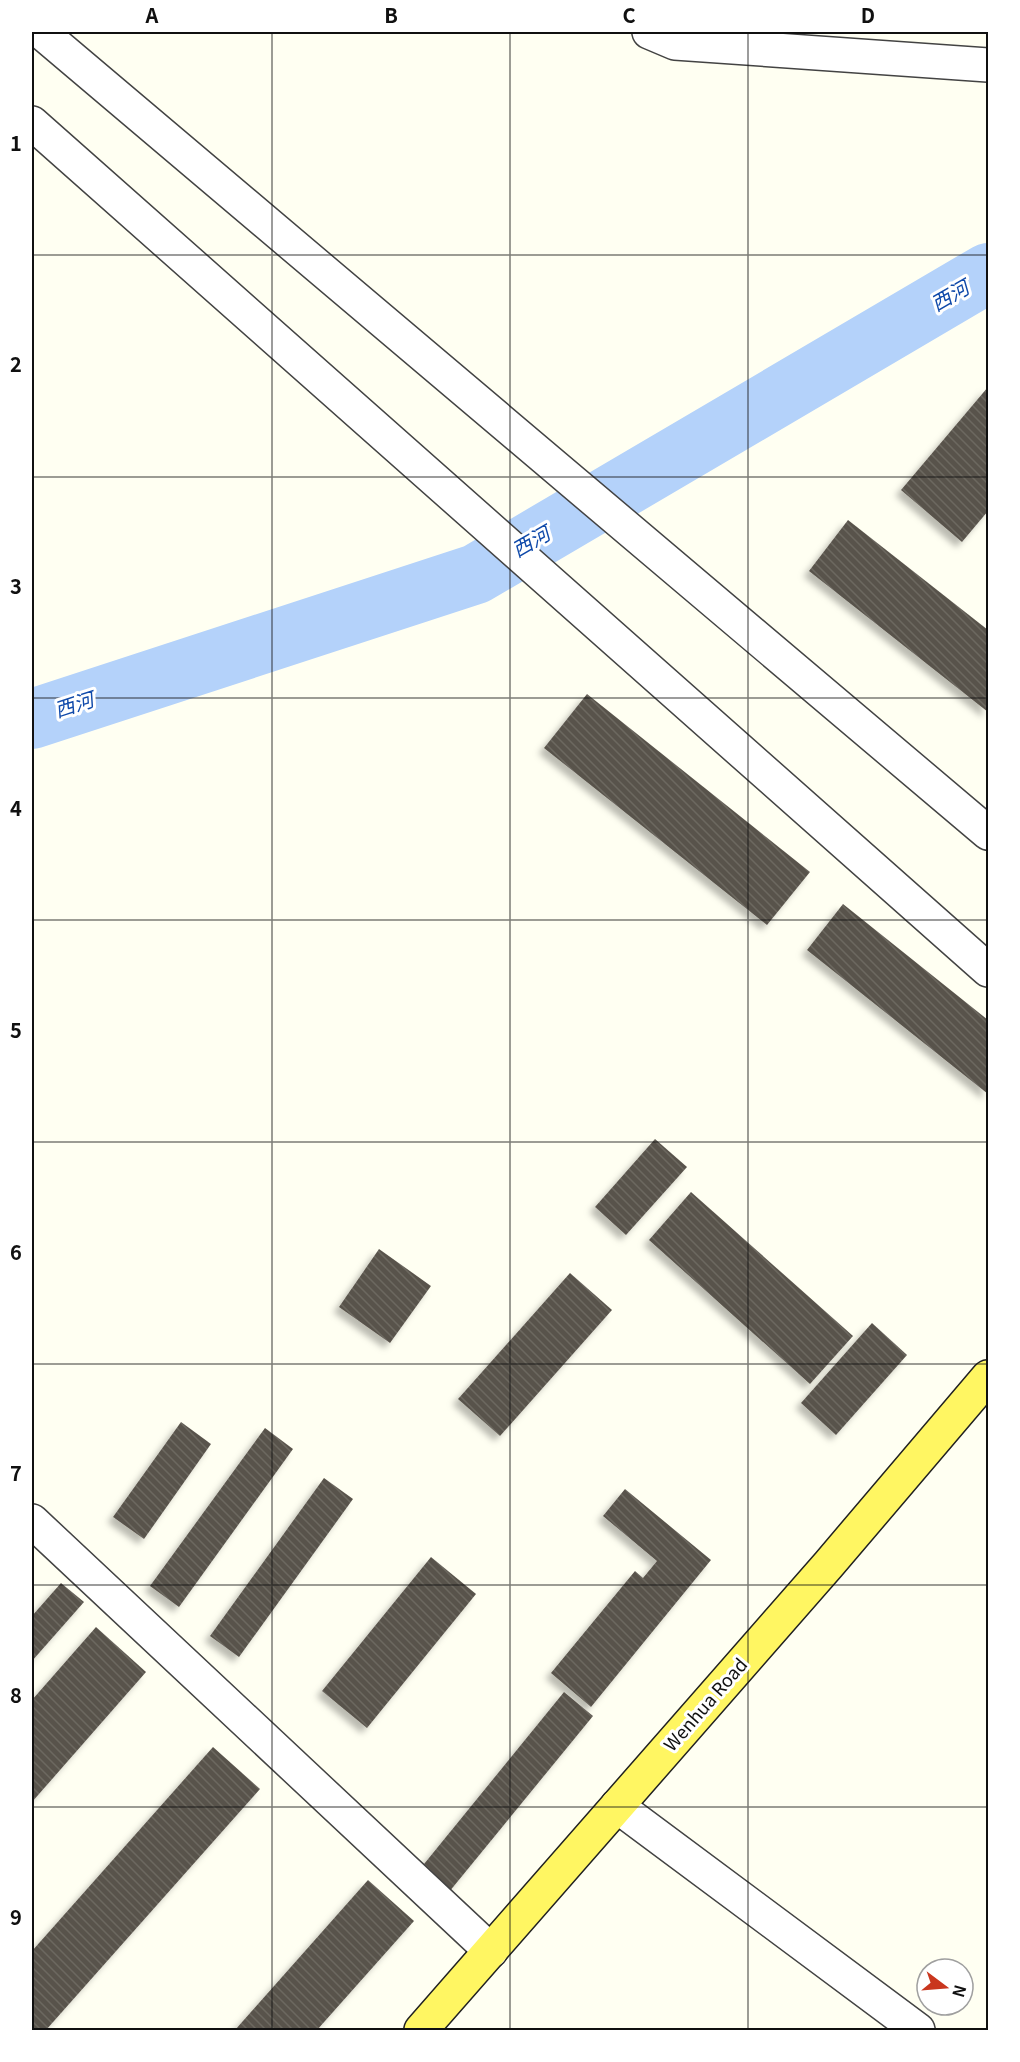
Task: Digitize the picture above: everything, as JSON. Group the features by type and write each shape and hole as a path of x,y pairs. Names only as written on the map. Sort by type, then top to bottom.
{"main road":[{"name":"Wenhua Road","path":"421,2031 988,1377"}],"street":[{"path":"41,32 988,833"},
{"path":"649,32 675,43 988,65"},
{"path":"32,123 988,970"},
{"path":"32,1521 490,1951"},
{"path":"617,1806 918,2031"}],"building":[{"path":"988,387 988,511 962,542 901,490"},
{"path":"848,520 988,630 988,712 809,571"},
{"path":"587,694 810,872 767,925 544,748"},
{"path":"843,904 988,1020 988,1094 807,950"},
{"path":"655,1139 687,1167 626,1235 595,1207"},
{"path":"691,1192 853,1336 810,1384 649,1240"},
{"path":"379,1249 431,1286 390,1343 339,1307"},
{"path":"570,1273 612,1310 500,1436 458,1399"},
{"path":"872,1323 907,1355 836,1435 801,1403"},
{"path":"181,1422 211,1444 144,1539 113,1517"},
{"path":"265,1428 293,1449 179,1607 150,1586"},
{"path":"324,1478 353,1499 239,1657 210,1636"},
{"path":"625,1489 711,1560 591,1707 551,1673 635,1571 643,1578 657,1561 603,1516"},
{"path":"431,1557 476,1594 367,1728 322,1691"},
{"path":"61,1583 84,1602 32,1661 32,1616"},
{"path":"96,1627 146,1672 32,1802 32,1700"},
{"path":"564,1692 593,1716 449,1892 420,1869"},
{"path":"213,1747 260,1789 46,2030 32,2030 32,1951"},
{"path":"368,1880 414,1921 317,2030 235,2030"}],"waterway":[{"name":"西河","path":"32,719 476,574 988,273"}]}
